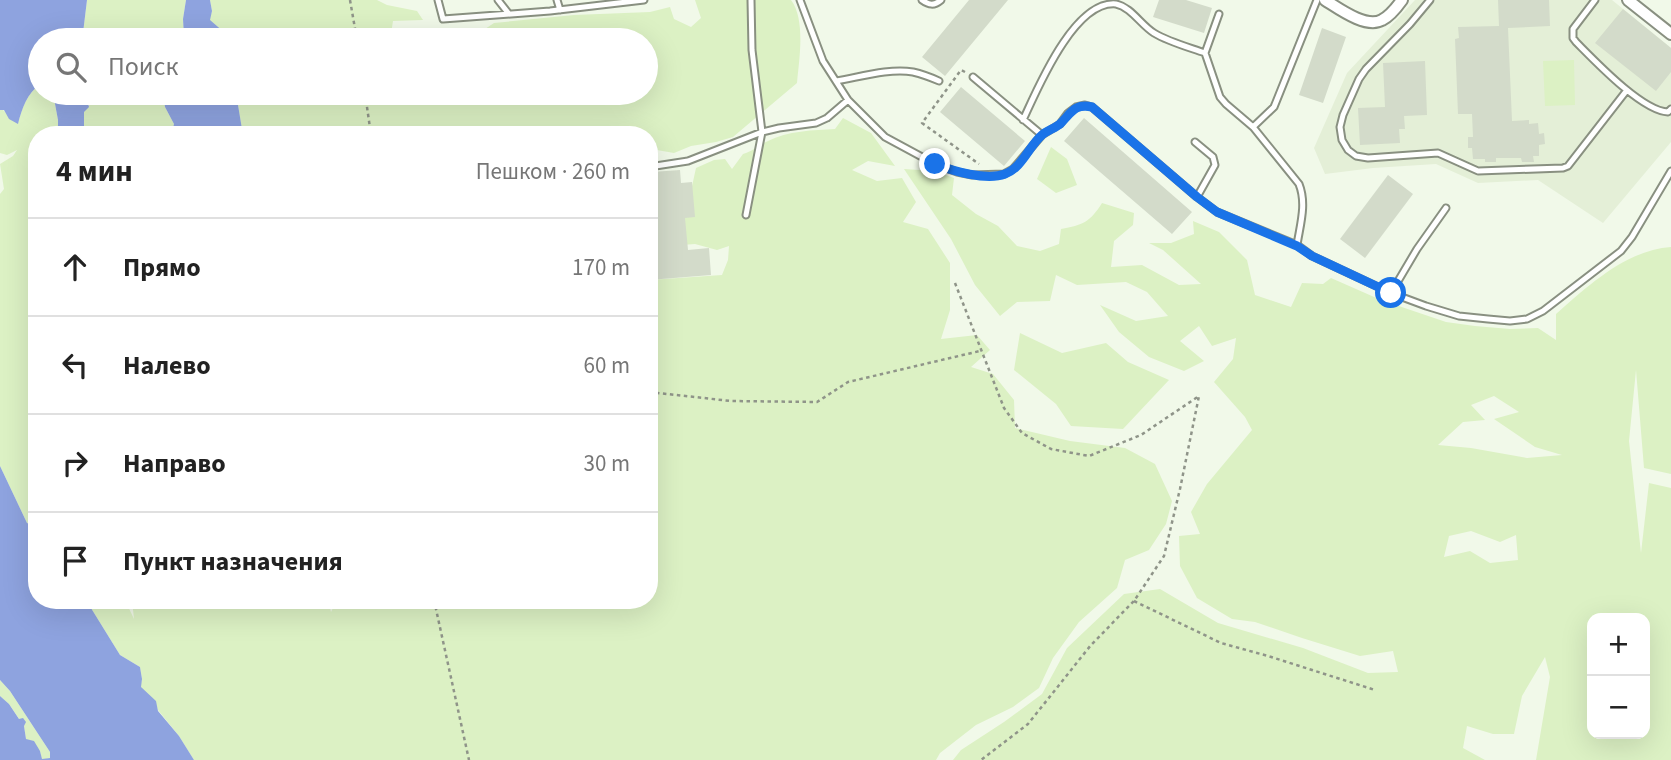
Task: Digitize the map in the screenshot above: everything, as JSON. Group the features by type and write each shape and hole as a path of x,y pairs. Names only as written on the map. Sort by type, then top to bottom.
{"street":[{"path":"1325,0 1347,14 1372,23 1383,20 1402,0"},
{"path":"1628,0 1671,34"}],"lane":[{"path":"438,0 443,19 644,0"},
{"path":"498,0 509,14"},
{"path":"557,0 560,10"},
{"path":"746,215 762,132 752,50 751,0"},
{"path":"800,0 823,61 848,100 885,138 935,164 972,175 1004,174 1013,169 1042,135 1060,124 1076,107 1092,107 1217,212 1297,246 1312,256 1391,293 1459,316 1510,321 1527,319 1543,311 1621,251 1671,171"},
{"path":"922,0 929,4 941,0"},
{"path":"1253,127 1274,107 1317,0"},
{"path":"1430,0 1366,69 1353,91 1340,127 1342,140 1356,156 1368,158 1438,153 1478,172 1563,168 1568,166 1627,90"},
{"path":"1595,0 1573,29 1573,38 1627,90 1661,112 1671,109"},
{"path":"1023,120 1047,69 1073,27 1088,12 1104,4 1118,4 1153,33 1205,53"},
{"path":"1219,14 1205,53 1220,97 1253,127 1299,184 1303,205 1297,246"},
{"path":"836,81 909,71 939,81"},
{"path":"974,78 1042,135"},
{"path":"658,166 688,161 762,132 816,124 848,100"},
{"path":"1195,142 1213,157 1215,165 1197,197"},
{"path":"1391,293 1446,208"}],"path":[{"path":"350,0 355,28"},
{"path":"974,78 961,70 922,123 995,176"},
{"path":"367,105 370,126"},
{"path":"955,284 1004,408 1022,433 1051,449 1089,456 1141,435 1199,396 1164,556 1134,601 1091,645 1028,724 981,760"},
{"path":"658,393 731,401 817,402 848,382 980,351"},
{"path":"1134,601 1221,643 1376,690"},
{"path":"436,609 469,760"}],"shaded area":[{"path":"1415,0 1612,0 1671,48 1671,142 1603,223 1538,180 1478,183 1436,164 1325,174 1314,148 1347,73"}],"green space":[{"path":"87,0 186,0 184,28 84,28"},
{"path":"210,0 377,0 387,5 417,11 423,20 393,21 392,28 219,28 209,20 212,11"},
{"path":"695,0 791,0 796,8 800,29 797,83 733,137 691,146 674,153 658,150 658,126 242,126 238,105 658,105 658,28 486,28 494,23 574,15 650,12 670,7 674,19 691,27 701,18"},
{"path":"1574,60 1575,105 1545,106 1543,61"},
{"path":"28,99 28,105 55,105 58,120 58,126 28,126 28,523 0,466 0,194 4,189 0,164 17,150 7,155 0,153 0,110 18,123"},
{"path":"165,105 174,124 84,126 84,112 89,106"},
{"path":"843,118 871,133 895,166 868,161 852,170 877,181 902,178 916,202 903,222 928,229 950,263 950,310 941,339 977,335 990,350 971,367 993,374 1014,400 1015,428 1070,441 1125,448 1155,464 1172,501 1166,524 1149,550 1125,560 1117,588 1079,622 1053,658 1039,688 1013,707 976,725 940,753 936,760 194,760 158,710 155,701 140,687 140,667 120,655 92,609 129,609 134,619 133,609 330,609 331,612 332,609 658,609 658,279 722,275 728,260 729,246 717,250 695,244 668,246 685,218 696,168 714,160 725,159 732,169 743,154 775,138 792,133 835,129"},
{"path":"1051,147 1067,159 1077,185 1056,193 1037,179"},
{"path":"904,169 935,171 954,178 952,195 976,214 998,226 1017,246 1040,251 1059,244 1061,229 1085,222 1102,203 1134,213 1133,225 1114,241 1111,267 1142,265 1179,285 1201,284 1163,250 1149,243 1171,243 1194,234 1193,221 1219,232 1247,260 1255,295 1291,307 1302,283 1323,284 1331,278 1381,300 1446,322 1510,329 1538,328 1556,340 1556,314 1581,292 1623,262 1654,250 1671,247 1671,474 1644,468 1636,370 1629,441 1641,553 1649,483 1671,488 1671,760 1536,760 1550,677 1545,657 1522,696 1514,734 1493,734 1467,726 1463,748 1485,760 953,760 961,750 1042,694 1067,648 1124,594 1160,589 1218,623 1303,648 1368,673 1398,672 1393,651 1360,656 1255,622 1232,619 1197,598 1180,566 1179,536 1200,534 1191,512 1207,484 1252,430 1245,417 1214,382 1233,359 1236,338 1212,346 1199,326 1180,341 1204,361 1184,371 1149,357 1119,332 1100,305 1136,321 1168,316 1147,292 1126,282 1077,285 1056,275 1050,301 1017,302 1000,316 975,285 951,239","holes":["1494,396 1519,412 1494,419 1535,447 1562,455 1527,458 1438,445 1463,422 1485,420 1471,405","1471,531 1500,542 1516,535 1518,560 1490,563 1470,551 1444,557 1449,536"]},
{"path":"1020,333 1062,353 1106,343 1128,362 1169,380 1123,429 1071,426 1056,404 1014,370"},
{"path":"0,680 50,752 50,758 42,760 40,751 26,739 24,726 0,696"}],"water":[{"path":"0,0 87,0 84,28 28,28 28,99 18,124 9,119 4,110 0,110"},
{"path":"186,0 210,0 210,20 219,28 184,28"},
{"path":"55,105 88,105 84,112 84,126 58,126"},
{"path":"238,105 242,126 173,126 165,107"},
{"path":"0,466 28,523 28,609 92,609 120,655 140,667 141,687 156,701 158,711 179,736 194,760 0,760 0,696 19,719 23,718 26,722 26,739 34,741 42,759 50,758 50,752 0,680"}],"building":[{"path":"969,0 1008,0 945,76 922,57"},
{"path":"1159,0 1186,0 1212,8 1204,33 1153,17"},
{"path":"1498,0 1549,0 1550,26 1508,28 1512,121 1529,120 1529,124 1538,123 1539,134 1544,133 1545,144 1539,145 1539,156 1533,156 1534,162 1522,162 1521,158 1496,158 1496,162 1473,159 1472,148 1468,148 1468,137 1473,137 1472,114 1458,114 1455,39 1459,38 1458,27 1499,26"},
{"path":"1623,9 1671,48 1671,72 1656,91 1595,43"},
{"path":"1322,28 1346,37 1323,103 1299,95"},
{"path":"1425,61 1427,115 1404,116 1405,129 1399,129 1400,143 1360,145 1358,108 1385,107 1383,63"},
{"path":"961,87 1025,141 1004,166 940,112"},
{"path":"1084,118 1192,212 1172,234 1064,141"},
{"path":"680,170 681,183 692,182 695,217 685,218 688,250 709,248 711,275 658,279 658,172"},
{"path":"1388,175 1413,194 1365,258 1340,239"}],"route":[{"path":"935,164 972,175 1004,174 1013,169 1042,135 1060,124 1076,107 1085,105 1092,107 1217,212 1297,246 1312,256 1391,293"}]}
